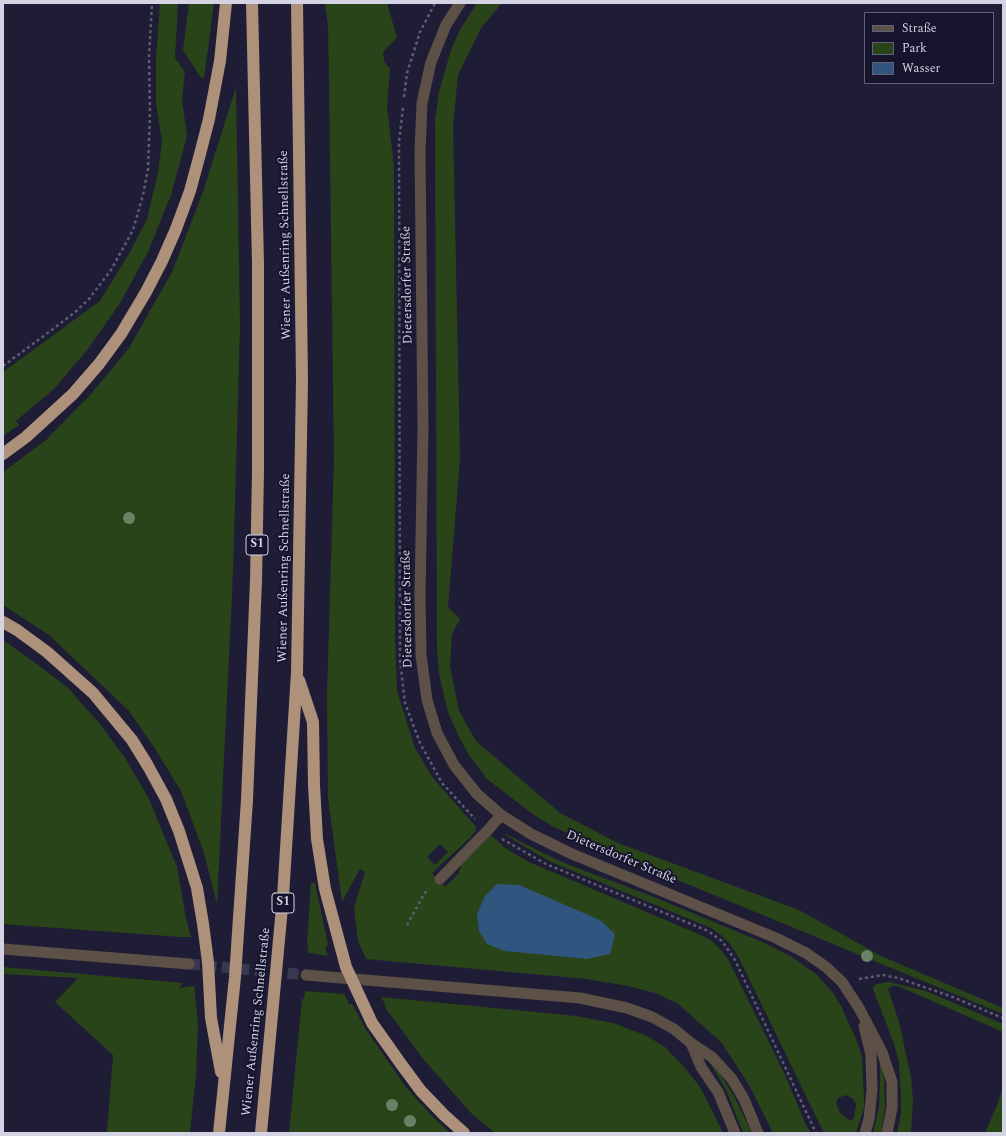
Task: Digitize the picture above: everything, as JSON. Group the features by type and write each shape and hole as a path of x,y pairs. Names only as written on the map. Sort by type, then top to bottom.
{"highway":[{"path":"3,454 26,437 67,399 99,364 121,334 159,267 176,229 190,191 209,119 220,61 226,3"},
{"name":"Wiener Außenring Schnellstraße","path":"219,1133 234,977 247,800 256,581 258,471 258,264 252,3"},
{"name":"Wiener Außenring Schnellstraße","path":"261,1133 283,897 297,672 302,388 297,3"},
{"path":"3,622 17,630 47,652 93,693 132,740 166,799 179,831 197,888 208,962 211,1018 224,1087"},
{"path":"297,672 313,722 317,839 325,889 340,951 362,1004 372,1023 421,1091 464,1133"}],"street":[{"name":"Dietersdorfer Straße","path":"460,3 446,25 431,62 422,103 420,151 423,420 420,596 421,656 427,700 437,733 454,765 477,794 501,815 531,834 572,854 782,941 806,953 826,967 842,982 859,1008"},
{"path":"440,879 501,815"},
{"path":"3,948 189,964"},
{"path":"306,975 580,998 627,1008 652,1017 674,1028 691,1043 712,1057 732,1079 744,1099 758,1133"},
{"path":"859,1008 871,1055 872,1090 869,1119 865,1133"},
{"path":"859,1008 882,1052 892,1082 892,1108 888,1133"},
{"path":"691,1043 701,1067 718,1092 735,1133"}],"path":[{"path":"3,366 56,328 89,299 111,270 133,230 145,189 148,169 150,112 149,57 152,3"},
{"path":"435,3 420,32 407,73 400,142 400,660 405,703 420,743 442,783 472,818 506,841 546,864 708,931 722,941 735,960 816,1133"},
{"path":"407,925 424,894 440,879"},
{"path":"842,982 883,975 898,978 950,996 1003,1018"}],"green space":[{"path":"160,3 178,3 175,58 185,72 182,99 187,136 171,195 148,252 120,303 88,349 54,389 16,421 19,425 3,436 3,372 100,301 130,252 147,219 158,173 162,141 156,103 156,59"},
{"path":"189,3 214,3 204,78 201,78 183,50"},
{"path":"325,3 387,3 397,38 383,52 384,61 390,69 387,106 394,167 395,633 397,691 415,748 433,778 476,827 476,830 471,837 432,873 445,887 458,874 462,864 491,835 505,848 529,862 703,936 713,942 729,961 785,1075 806,1125 811,1133 773,1133 749,1085 721,1042 677,1003 655,993 628,986 587,979 366,959 358,941 354,908 365,872 360,869 342,902 328,798 327,696 334,459 328,25","holes":["440,844 448,852 435,865 427,857"]},
{"path":"477,3 502,3 481,28 458,75 453,124 460,459 448,607 460,619 452,634 450,666 459,711 476,741 560,813 618,843 799,910 881,956 1003,1008 1003,1014 600,848 552,826 534,815 487,779 469,755 458,735 448,712 439,674 437,647 435,120 439,92 451,50 460,30"},
{"path":"236,87 240,327 233,572 217,904 204,853 181,791 154,747 129,711 49,635 3,605 3,472 46,440 90,395 129,348 172,272 203,192"},
{"path":"3,640 67,687 100,724 125,758 149,799 177,867 186,919 191,937 3,924"},
{"path":"504,833 569,865 649,895 762,942 792,957 816,974 833,993 841,1006 862,1056 864,1108 856,1133 824,1133 739,958 730,944 721,935 711,928 549,861","holes":["846,1095 853,1099 856,1104 854,1118 850,1121 840,1113 836,1103 838,1098"]},
{"path":"311,883 315,883 328,945 325,947 328,956 308,953 307,945"},
{"path":"3,967 183,983 179,988 194,986 198,1024 196,1075 190,1133 107,1133 113,1055 55,1002 78,978 3,974"},
{"path":"889,982 926,991 1003,1024 1003,1032 898,986 892,986 888,989 899,1022 911,1077 913,1100 911,1133 897,1133 901,1113 899,1062 894,1044 873,989 877,984"},
{"path":"305,991 344,994 349,1004 352,1004 367,1031 405,1086 431,1115 450,1133 289,1133 302,999 304,999"},
{"path":"381,997 576,1016 613,1023 647,1036 665,1047 685,1068 700,1087 723,1133 495,1133 472,1114 424,1060 384,1006 386,1006"},
{"path":"709,1061 720,1074 734,1096 752,1133 743,1133 727,1092"},
{"path":"880,1063 882,1063 884,1079 885,1106 881,1133 873,1133 879,1108"},
{"path":"1003,1087 1003,1133 985,1133 997,1105"}],"water":[{"path":"497,884 519,885 600,920 615,934 610,954 587,959 505,951 487,944 479,931 477,914 485,896"}],"tunnel":[{"path":"189,964 306,975"}]}
